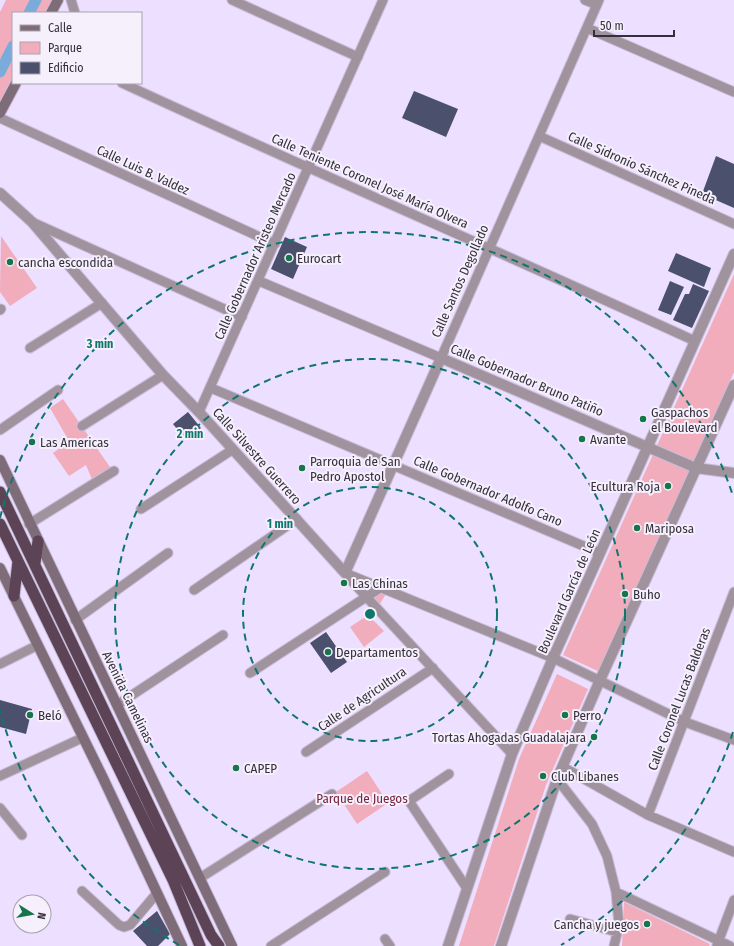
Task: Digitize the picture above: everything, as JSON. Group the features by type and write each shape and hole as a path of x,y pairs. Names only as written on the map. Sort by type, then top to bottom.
{"highway":[{"path":"0,492 208,929 219,946"},
{"path":"0,524 173,880 200,946"},
{"path":"35,563 38,541"},
{"path":"14,596 18,560"}],"main road":[{"path":"52,12 58,0"},
{"path":"0,113 15,84"},
{"name":"Avenida Camelinas","path":"0,460 29,524 232,946"},
{"path":"0,568 182,946"}],"street":[{"path":"71,0 75,12"},
{"path":"232,0 358,57"},
{"name":"Calle Gobernador Aristeo Mercado","path":"199,412 259,281 383,0"},
{"path":"585,0 598,2"},
{"name":"Calle Santos Degollado","path":"345,573 598,2"},
{"path":"587,28 734,92"},
{"name":"Calle Teniente Coronel José María Olvera","path":"124,84 308,169 490,247 695,341"},
{"name":"Calle Luis B. Valdez","path":"0,118 275,244"},
{"name":"Calle Sidronio Sánchez Pineda","path":"539,136 734,224"},
{"name":"Calle Silvestre Guerrero","path":"0,193 32,222 163,375 199,412 366,597 512,754"},
{"path":"32,222 242,317"},
{"name":"Boulevard García de León","path":"448,946 466,887 512,754 553,658 734,254"},
{"name":"Calle Gobernador Bruno Patiño","path":"259,281 648,446 696,468 734,473"},
{"path":"30,348 102,302"},
{"path":"82,426 163,375"},
{"path":"501,946 557,779 600,680 734,385"},
{"name":"Calle Gobernador Adolfo Cano","path":"211,388 600,553"},
{"path":"0,430 58,390"},
{"path":"140,509 232,450"},
{"path":"29,524 114,471"},
{"path":"194,590 297,520"},
{"path":"75,620 168,553"},
{"path":"345,573 553,658 685,722 734,740"},
{"path":"250,673 380,588"},
{"name":"Calle Coronel Lucas Balderas","path":"648,814 685,722 734,592"},
{"path":"117,705 223,636"},
{"path":"0,664 38,645"},
{"name":"Calle de Agricultura","path":"306,752 433,668"},
{"path":"0,776 82,738"},
{"path":"562,767 648,814 734,852"},
{"path":"449,774 409,801 466,887"},
{"path":"557,779 592,824 607,856 616,892 619,925 614,946"},
{"path":"200,878 332,794"},
{"path":"0,808 22,835"},
{"path":"271,946 385,872"},
{"path":"82,891 124,928 130,925 157,893"},
{"path":"616,892 718,943 730,946"},
{"path":"718,943 734,900"},
{"path":"570,919 617,932"}],"green space":[{"path":"6,0 60,0 54,12 12,12 13,84 0,117 0,12"},
{"name":"cancha escondida","path":"1,236 37,288 10,306 0,292"},
{"path":"734,274 734,372 600,672 563,655"},
{"path":"63,399 112,470 93,482 86,465 69,476 53,453 69,441 50,408"},
{"path":"350,577 387,592 377,609"},
{"path":"368,615 384,631 364,647 350,627"},
{"path":"557,674 588,689 546,785 494,946 459,946 519,759"},
{"name":"Parque de Juegos","path":"367,771 388,803 357,824 336,792"},
{"name":"Cancha y juegos","path":"624,902 710,944 709,946 622,946"}],"building":[{"path":"414,91 458,109 446,137 402,118"},
{"path":"716,156 734,164 734,208 702,194"},
{"name":"Eurocart","path":"285,237 307,247 293,279 271,269"},
{"path":"676,253 711,268 704,287 668,271"},
{"path":"670,281 684,287 671,315 658,310"},
{"path":"693,284 709,291 692,328 673,320 685,294 689,294"},
{"path":"188,412 201,428 185,439 173,424"},
{"name":"Departamentos","path":"326,632 347,662 331,673 310,643"},
{"path":"0,700 32,709 26,734 0,727"},
{"path":"157,911 170,934 158,946 147,946 133,931"}],"waterway":[{"path":"30,12 36,0"},
{"path":"0,72 12,48"}],"place":[{"name":"Eurocart","path":"289,258"},
{"name":"cancha escondida","path":"10,262"},
{"name":"Gaspachos el Boulevard","path":"643,419"},
{"name":"Avante","path":"582,439"},
{"name":"Las Americas","path":"32,442"},
{"name":"Parroquia de San Pedro Apostol","path":"302,468"},
{"name":"Ecultura Roja","path":"668,486"},
{"name":"Mariposa","path":"637,528"},
{"name":"Las Chinas","path":"344,583"},
{"name":"Buho","path":"625,594"},
{"name":"Departamentos","path":"328,652"},
{"name":"Beló","path":"30,715"},
{"name":"Perro","path":"565,715"},
{"name":"Tortas Ahogadas Guadalajara","path":"594,737"},
{"name":"CAPEP","path":"236,768"},
{"name":"Club Libanes","path":"543,776"},
{"name":"Cancha y juegos","path":"647,924"}]}
